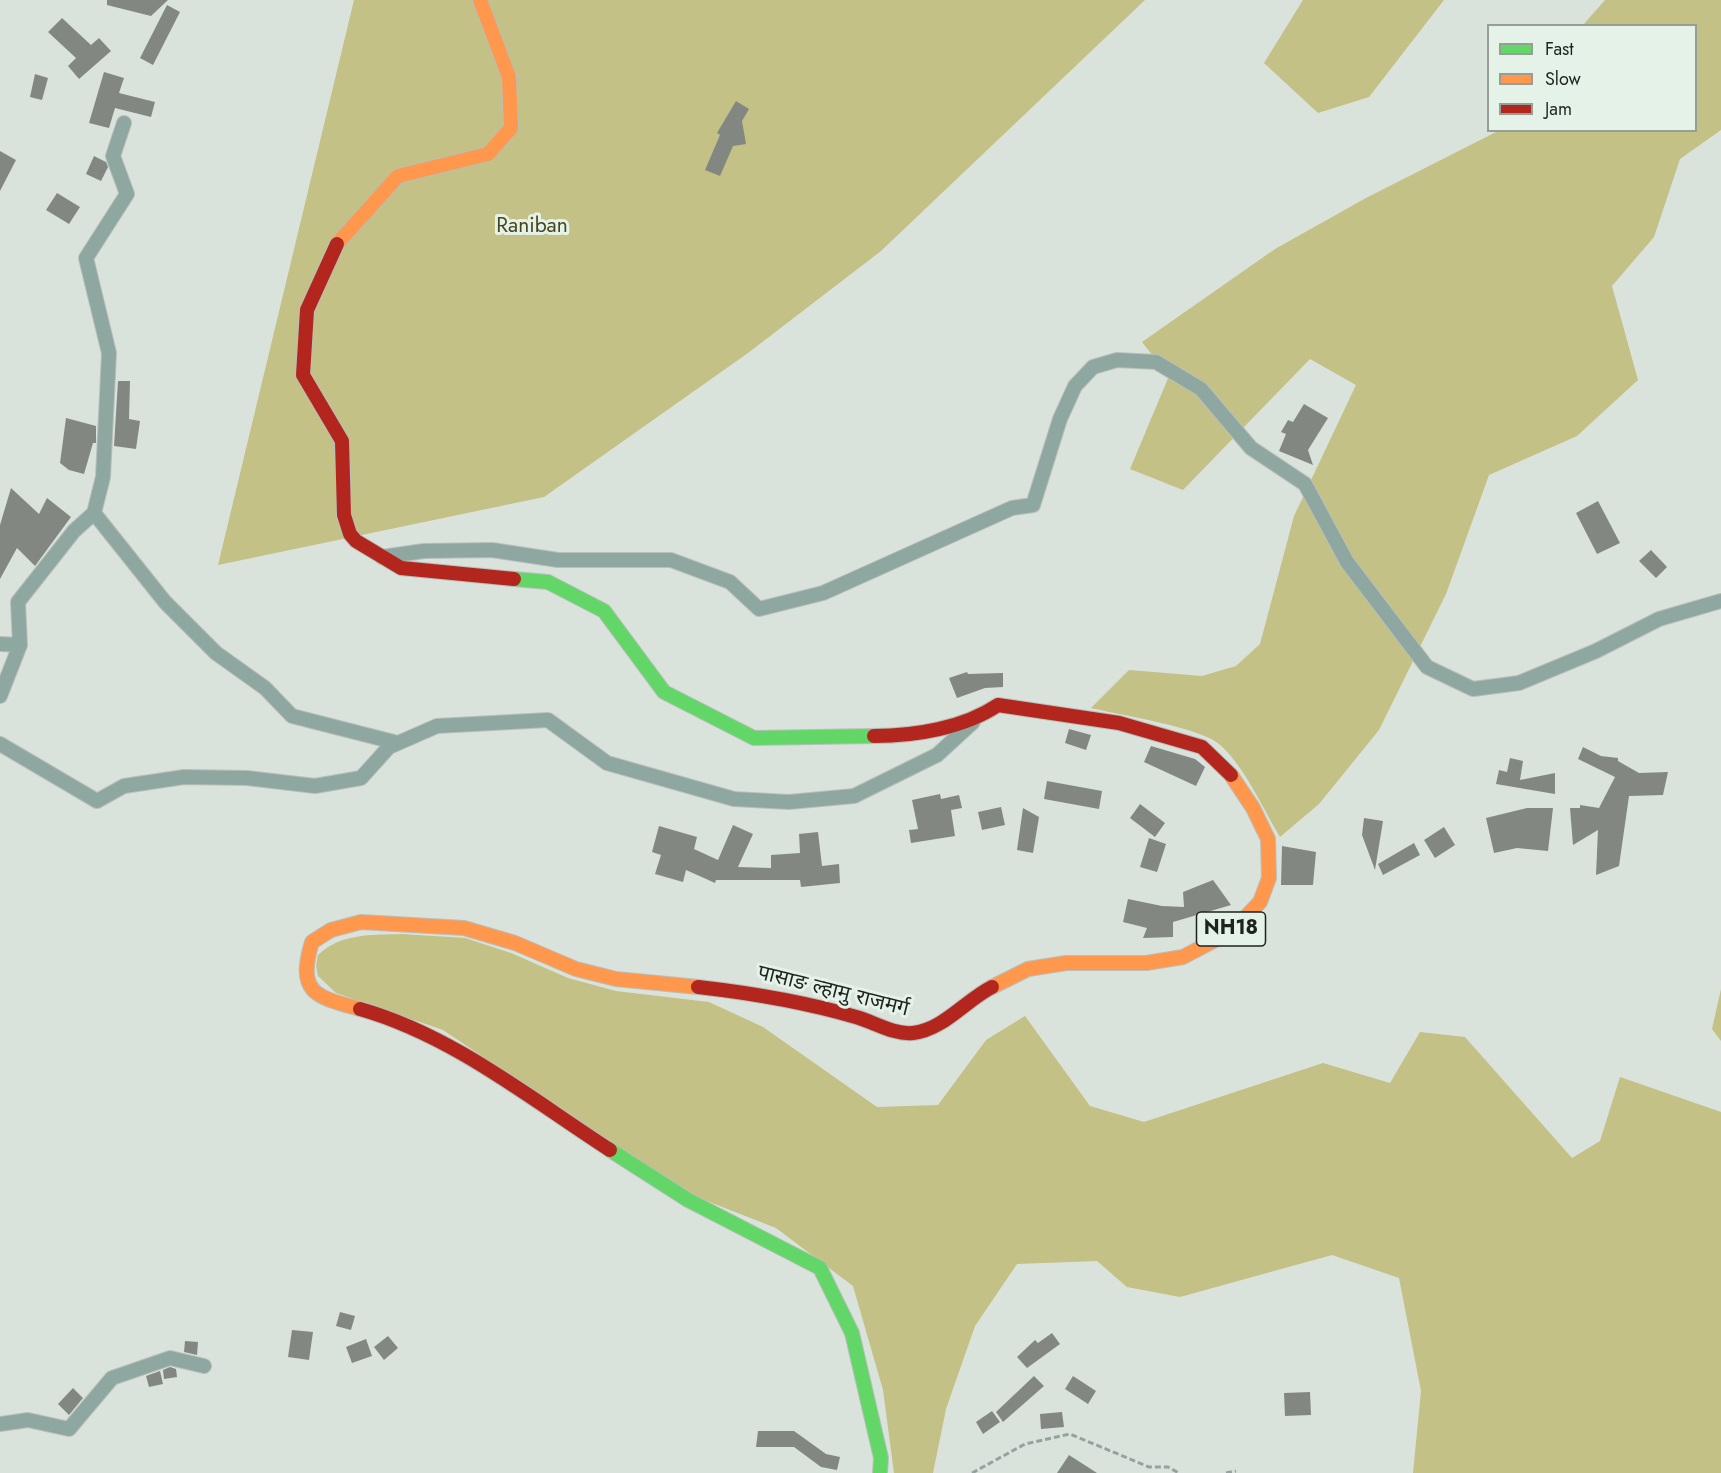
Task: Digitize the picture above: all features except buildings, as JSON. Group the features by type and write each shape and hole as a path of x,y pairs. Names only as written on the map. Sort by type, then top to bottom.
{"main road":[{"name":"पासाङ ल्हामु राजमर्ग","path":"480,0 510,77 511,128 488,154 398,176 335,247 307,310 303,375 342,441 346,524 356,541 401,568 548,582 604,611 664,692 754,738 898,736 977,719 998,705 1119,723 1202,747 1226,768 1253,808 1268,839 1269,878 1260,902 1242,921 1219,938 1183,957 1146,963 1066,963 1028,969 984,991 935,1026 913,1033 892,1030 856,1017 744,992 606,976 576,969 515,943 464,928 361,922 331,930 312,942 304,971 314,993 321,998 384,1016 454,1048 688,1200 820,1268 852,1332 881,1458 880,1473"}],"street":[{"path":"0,696 20,645 18,602 74,531 94,513 103,477 109,352 86,258 127,194 113,156 124,123"},
{"path":"382,557 424,551 492,550 558,560 671,560 730,582 759,609 823,593 1012,508 1033,505 1060,419 1075,386 1093,367 1117,360 1156,362 1201,389 1251,448 1305,484 1347,562 1427,667 1473,689 1519,683 1596,651 1659,619 1721,601"},
{"path":"94,513 165,602 216,653 265,688 292,716 398,743"},
{"path":"0,644 20,645"},
{"path":"0,744 97,801 124,786 184,777 247,778 315,786 361,778 389,747 437,726 549,720 607,763 734,799 789,802 854,796 937,755 977,719"},
{"path":"0,1424 28,1420 69,1429 112,1378 170,1358 204,1366"}],"path":[{"path":"972,1473 1025,1444 1070,1434 1149,1467 1168,1467 1179,1473"},
{"path":"1226,1473 1236,1471"}],"green space":[{"name":"Raniban","path":"354,0 1145,0 881,251 748,353 544,497 218,565"},
{"path":"1303,0 1444,0 1369,97 1318,113 1264,63"},
{"path":"1605,0 1721,0 1721,130 1680,159 1654,237 1612,286 1638,380 1577,436 1489,475 1446,594 1379,730 1319,804 1280,837 1245,775 1219,744 1195,732 1091,708 1129,670 1202,676 1236,666 1260,644 1294,516 1356,385 1310,359 1183,490 1130,469 1169,376 1142,342 1275,249 1366,198 1496,132 1697,132 1697,24 1584,24"},
{"path":"402,934 465,938 511,953 568,978 616,991 709,1002 763,1027 877,1107 938,1105 986,1040 1025,1016 1090,1106 1144,1122 1323,1063 1390,1083 1420,1032 1465,1037 1572,1158 1600,1141 1620,1077 1721,1112 1721,1473 1413,1473 1421,1391 1399,1278 1332,1255 1180,1297 1127,1287 1097,1261 1017,1264 975,1326 946,1409 933,1473 894,1473 883,1390 853,1286 776,1228 684,1192 443,1030 336,993 318,976 316,966 318,955 337,943 357,937"},
{"path":"1721,989 1721,1041 1712,1029"}],"traffic: fast":[{"path":"514,579 548,582 604,611 664,692 754,738 874,736"},
{"path":"610,1150 688,1200 820,1268 852,1333 881,1458 880,1473"}],"traffic: slow":[{"path":"337,244 398,176 488,154 511,128 509,77 480,0"},
{"path":"992,987 1028,969 1066,963 1146,963 1183,957 1219,938 1242,921 1260,902 1269,878 1268,839 1253,808 1231,775"},
{"path":"360,1009 322,996 309,983 307,973 312,942 331,930 361,922 464,928 515,943 576,969 616,979 698,987"}],"traffic: jam":[{"path":"337,244 307,310 303,375 342,441 344,515 350,534 356,541 401,568 514,579"},
{"path":"874,736 939,729 970,720 998,705 1119,723 1202,747 1231,775"},
{"path":"698,987 798,1002 906,1033 924,1031 944,1021 992,987"},
{"path":"360,1009 394,1020 459,1052 610,1150"}]}
